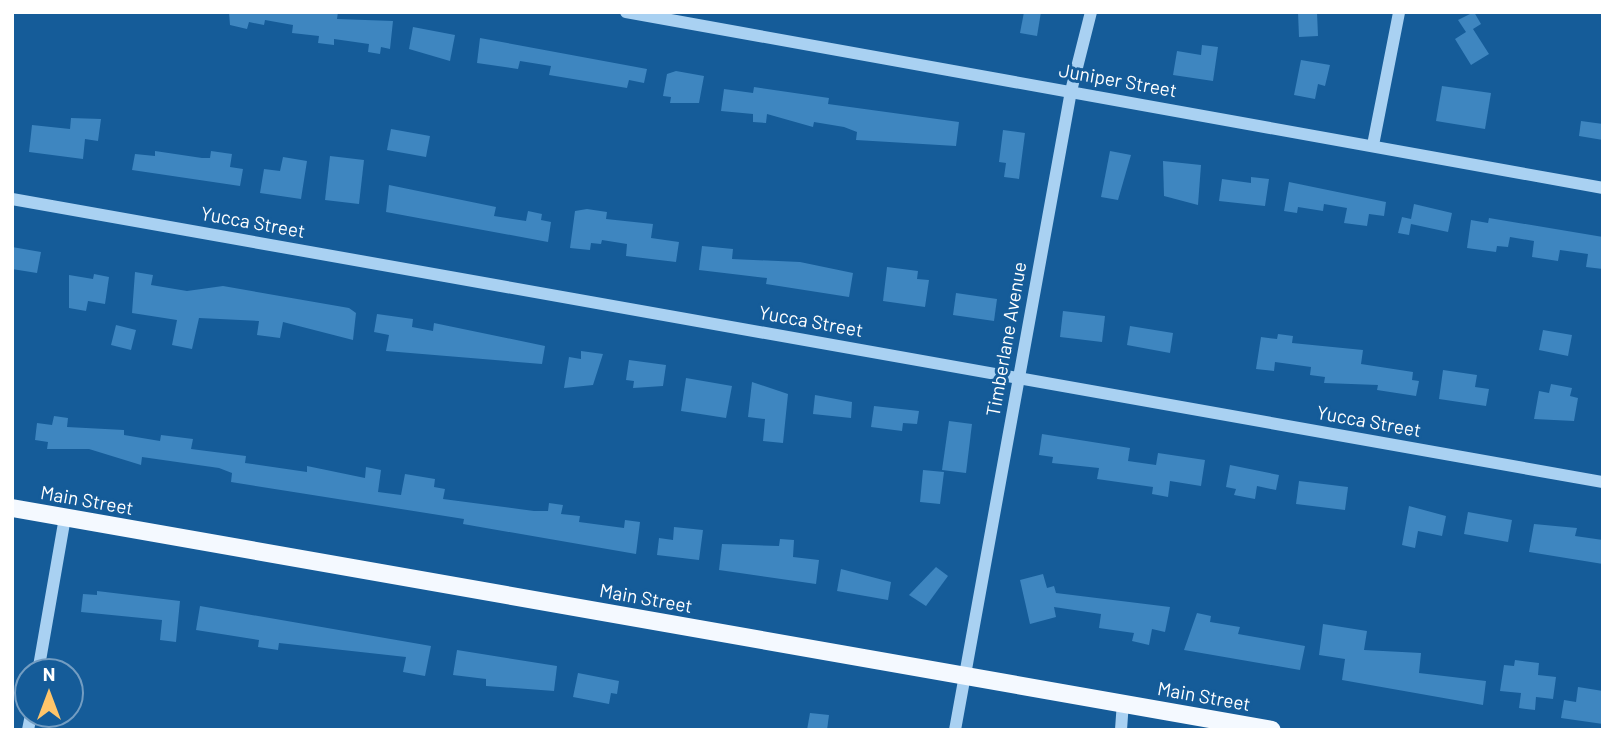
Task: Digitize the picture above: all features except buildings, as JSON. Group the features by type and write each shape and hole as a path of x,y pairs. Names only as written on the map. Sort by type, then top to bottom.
{"main road":[{"name":"Main Street","path":"12,508 1123,703 1237,727 1272,730"}],"street":[{"name":"Juniper Street","path":"626,12 1603,188"},
{"name":"Timberlane Avenue","path":"955,730 1071,91 1091,12"},
{"path":"1373,145 1399,12"},
{"name":"Yucca Street","path":"12,199 1603,482"},
{"path":"40,658 65,517"},
{"path":"1121,730 1123,703"}]}
